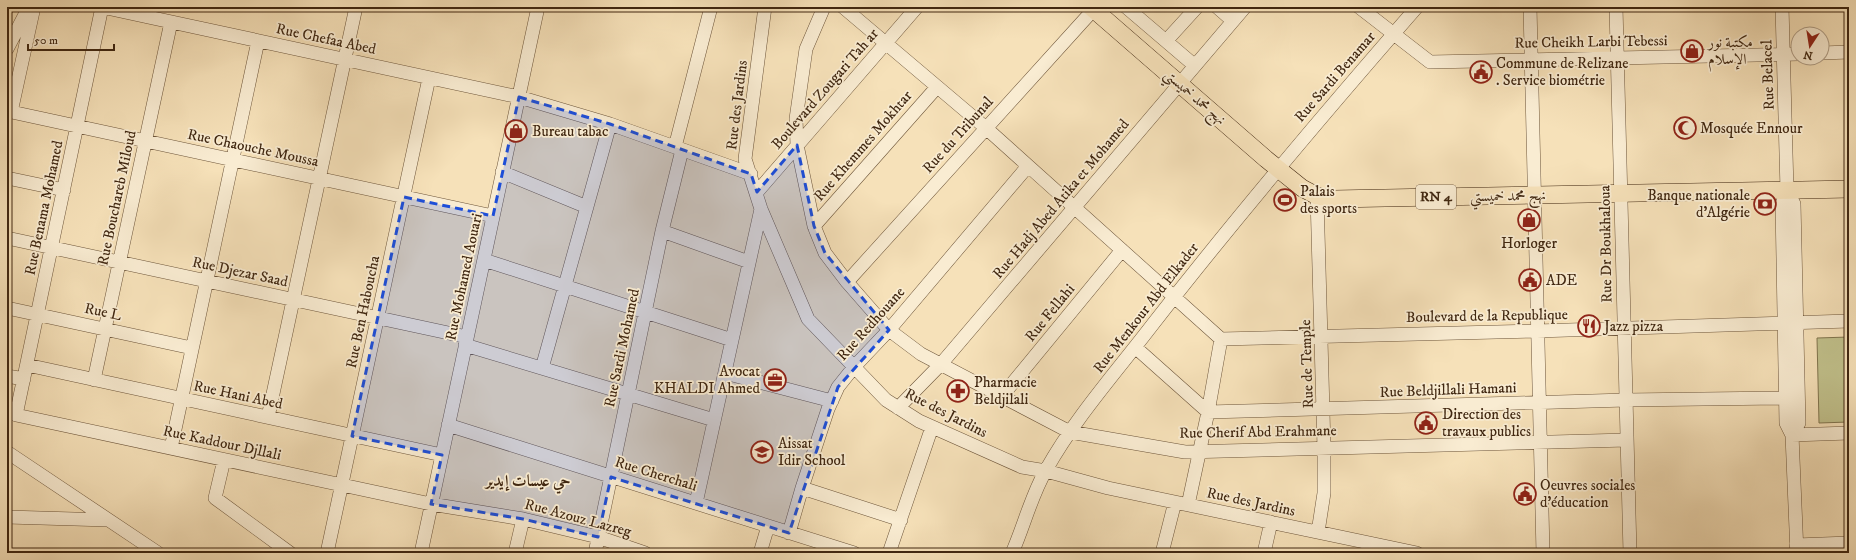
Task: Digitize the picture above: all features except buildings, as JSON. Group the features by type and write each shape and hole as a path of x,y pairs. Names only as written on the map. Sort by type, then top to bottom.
{"main road":[{"name":"نهج محمد خميستي","path":"1093,8 1278,169 1302,188 1317,196 1334,199 1849,189"}],"street":[{"path":"7,49 29,7"},
{"path":"9,112 34,7"},
{"name":"Rue Chefaa Abed","path":"102,7 143,11 171,22 519,97 610,124 751,174"},
{"name":"Rue Benama Mohamed","path":"12,412 24,379 102,7"},
{"path":"268,417 356,7"},
{"name":"Rue Mohamed Aouari","path":"420,553 538,7"},
{"name":"Rue Sardi Mohamed","path":"595,553 679,149 711,7"},
{"name":"Rue des Jardins","path":"766,7 746,159 761,208 808,319 886,400 932,427 1022,467 1046,471 1108,488 1318,532 1370,548 1417,553"},
{"name":"Rue Cherif Abd Erahmane","path":"824,7 806,48 796,119 797,145 814,226 825,253 847,282 889,330 921,354 1070,432 1185,452 1627,440"},
{"path":"843,7 986,128 1221,338 1208,412 1199,452 1162,553"},
{"name":"Boulevard Zougari Tah ar","path":"757,192 917,7"},
{"path":"1126,7 1194,65"},
{"path":"1166,41 1197,7"},
{"path":"1217,7 1233,21"},
{"name":"Rue Hadj Abed Atika et Mohamed","path":"898,408 941,364 1075,208 1194,65 1245,7"},
{"name":"Rue Cheikh Larbi Tebessi","path":"1359,7 1430,62 1790,55"},
{"name":"Rue Sardi Benamar","path":"1278,169 1417,7"},
{"path":"1530,7 1543,553"},
{"name":"Rue Dr Boukhaloua","path":"1616,7 1630,553"},
{"name":"Rue Belacel","path":"1782,7 1787,190"},
{"name":"Rue du Tribunal","path":"847,282 1093,8"},
{"name":"Rue Bouchareb Miloud","path":"94,380 171,22"},
{"path":"171,448 258,41"},
{"path":"1830,53 1849,52"},
{"name":"Rue Ben Haboucha","path":"327,553 430,78"},
{"name":"Rue Khemmes Mokhtar","path":"814,226 937,87"},
{"name":"Rue Chaouche Moussa","path":"9,112 493,216"},
{"path":"542,368 566,287 610,124"},
{"name":"Rue Redhouane","path":"790,533 802,488 838,387 854,367 889,330 1028,166"},
{"name":"Rue Menkour Abd Elkader","path":"1012,553 1034,495 1046,471 1070,432 1174,297 1278,169"},
{"path":"502,172 587,207"},
{"path":"7,178 64,190"},
{"path":"1787,190 1782,204 1786,423 1792,435 1796,549 1849,543"},
{"path":"1787,190 1794,204 1798,323 1799,423 1792,435"},
{"name":"Rue de Temple","path":"1317,196 1324,409 1324,493 1318,532"},
{"path":"696,503 761,208"},
{"path":"662,231 749,262"},
{"name":"Rue Djezar Saad","path":"7,238 378,318 466,341 542,368 714,420"},
{"name":"Rue Fellahi","path":"1002,396 1122,250"},
{"path":"484,260 732,340"},
{"name":"Rue L","path":"7,308 192,348"},
{"name":"Boulevard de la Republique","path":"1221,338 1538,331 1849,321"},
{"path":"1135,347 1208,412"},
{"name":"Rue Hani Abed","path":"27,365 442,455"},
{"path":"725,373 832,401"},
{"path":"7,376 24,379"},
{"name":"Rue Beldjillali Hamani","path":"1208,412 1539,404 1626,400 1786,398"},
{"name":"Rue Kaddour Djllali","path":"12,412 224,460 431,504"},
{"name":"Rue Cherchali","path":"448,425 854,553"},
{"path":"889,553 932,427"},
{"path":"1792,435 1849,433"},
{"path":"7,452 158,553"},
{"path":"224,460 215,498 290,553"},
{"path":"802,488 901,520"},
{"name":"Rue Azouz Lazreg","path":"431,504 523,519 598,537 645,553"},
{"path":"7,517 108,520"},
{"path":"515,553 523,519"},
{"path":"1264,553 1271,522"},
{"path":"760,553 768,526"}],"highlighted area":[{"path":"519,97 610,124 751,174 757,192 797,145 814,226 825,253 889,330 838,387 789,533 611,477 598,537 523,519 431,504 442,455 352,436 404,197 493,216"}],"green space":[{"path":"1849,337 1849,422 1819,423 1817,338"}],"place":[{"name":"مكتبة نور الإسلام","path":"1692,51"},
{"name":"Commune de Relizane . Service biométrie","path":"1481,72"},
{"name":"Mosquée Ennour","path":"1685,128"},
{"name":"Bureau tabac","path":"516,131"},
{"name":"Palais des sports","path":"1285,200"},
{"name":"Banque nationale d'Algérie","path":"1765,204"},
{"name":"Horloger","path":"1529,220"},
{"name":"ADE","path":"1530,280"},
{"name":"Jazz pizza","path":"1589,326"},
{"name":"Avocat KHALDI Ahmed","path":"775,380"},
{"name":"Pharmacie Beldjilali","path":"958,391"},
{"name":"Direction des travaux publics","path":"1426,423"},
{"name":"Aissat Idir School","path":"762,452"},
{"name":"Oeuvres sociales d'éducation","path":"1525,494"}],"district":[{"name":"حي عيسات إيدير","path":"528,481"}]}
